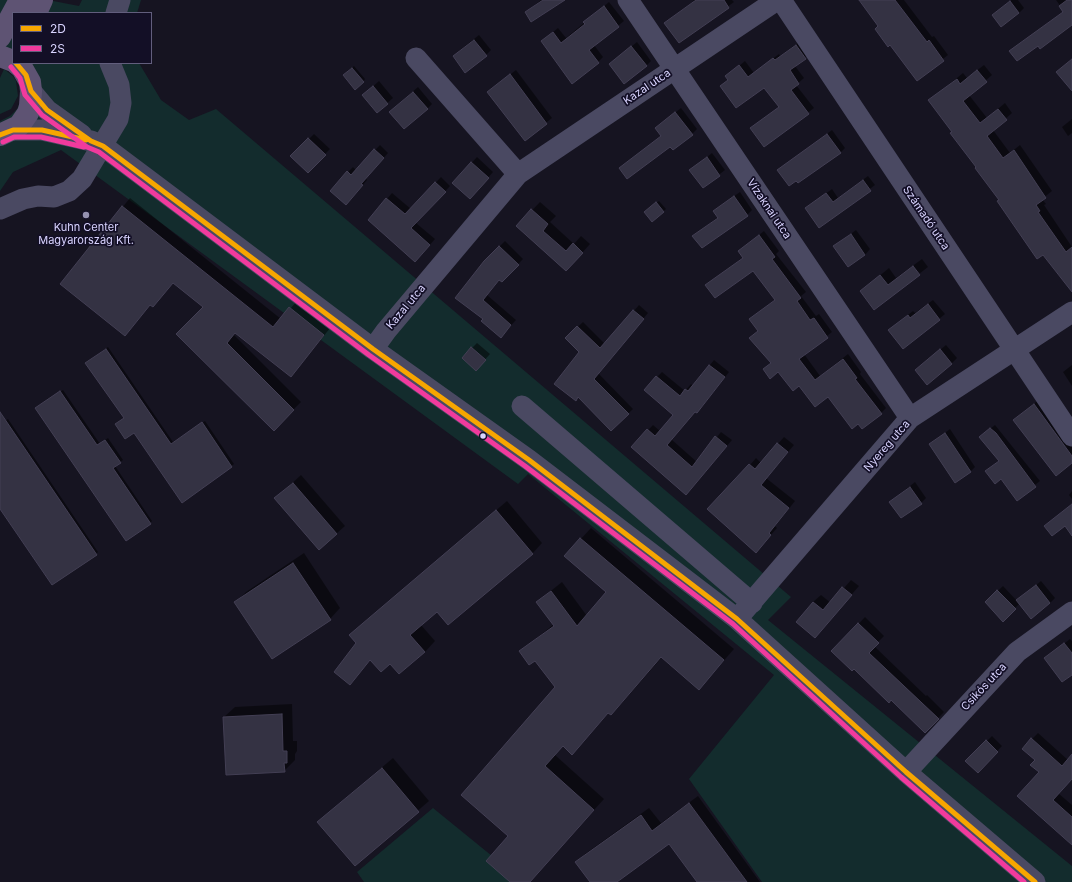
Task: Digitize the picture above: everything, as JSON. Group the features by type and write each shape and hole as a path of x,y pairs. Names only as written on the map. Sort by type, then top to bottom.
{"main road":[{"path":"14,12 20,0"},
{"path":"36,12 42,0"},
{"path":"0,37 12,15"},
{"path":"0,56 12,61"},
{"path":"6,133 19,126 28,113 32,98 30,82 18,64"}],"street":[{"path":"116,12 120,0"},
{"name":"Vízaknai utca","path":"628,0 910,418"},
{"name":"Kazal utca","path":"373,349 386,331 518,174 777,0"},
{"name":"Számadó utca","path":"781,0 1072,436"},
{"path":"416,58 518,174"},
{"path":"0,209 17,200 38,196 54,197 69,191 82,179 97,144 118,119 121,103 119,85 110,64"},
{"path":"31,91 47,110 97,144 373,349 529,460 737,619 906,772 1035,882"},
{"path":"6,133 42,130 97,144"},
{"name":"Nyereg utca","path":"737,619 910,418 1072,312"},
{"path":"522,406 752,602"},
{"name":"Csikós utca","path":"906,772 1017,652 1072,612"}],"green space":[{"path":"0,0 48,0 79,6 82,0 141,0 137,12 12,12 12,64 140,64 161,100 189,120 216,109 791,597 768,620 1072,866 1072,882 762,882 689,779 774,675 528,474 518,484 61,150 13,172 0,191 0,121 10,116 17,109 20,102 21,87 14,72 0,66"},
{"path":"4,69 13,76 16,81 18,96 11,109 0,114 0,78"},
{"path":"433,808 524,882 364,882 357,872"}],"building":[{"path":"543,0 565,0 531,22 525,12"},
{"path":"696,0 724,0 729,8 679,43 664,23"},
{"path":"859,0 895,0 927,42 929,40 944,61 917,81 890,45 888,47 875,29 878,26"},
{"path":"1067,0 1072,0 1072,25 1040,49 1038,46 1017,61 1009,51 1063,12 1059,6"},
{"path":"1010,1 1019,13 1001,27 992,15"},
{"path":"604,6 619,27 589,50 599,63 572,84 541,41 553,32 561,43 585,24 583,22"},
{"path":"474,40 487,56 465,73 453,56"},
{"path":"796,45 806,59 790,70 799,84 791,90 809,114 764,147 750,128 779,107 764,88 736,108 720,86 728,80 725,76 739,65 748,77 773,58 775,60"},
{"path":"631,46 647,66 624,84 609,64"},
{"path":"1072,59 1072,91 1056,72"},
{"path":"352,68 364,82 355,90 343,75"},
{"path":"977,70 987,82 963,101 980,123 998,109 1007,120 987,136 1003,158 1014,150 1046,198 1036,205 1040,211 1038,212 1066,252 1072,247 1072,292 1043,255 1037,259 997,201 999,200 928,100 957,79 960,84"},
{"path":"510,74 547,124 525,141 487,92"},
{"path":"373,86 388,104 377,113 362,95"},
{"path":"413,92 428,109 404,129 389,112"},
{"path":"675,112 693,135 673,150 670,147 627,179 619,168 661,136 655,128"},
{"path":"827,134 841,153 798,183 796,181 789,186 777,170"},
{"path":"308,138 326,155 308,173 290,156"},
{"path":"374,149 384,158 361,184 363,185 346,205 330,191 347,171 351,175"},
{"path":"707,157 720,176 703,188 689,170"},
{"path":"471,162 489,178 470,199 452,183"},
{"path":"863,180 871,191 819,228 805,208 826,193 833,202"},
{"path":"435,182 446,192 411,228 430,245 415,262 368,220 386,198 405,214"},
{"path":"734,196 748,216 702,248 692,236 718,218 713,211"},
{"path":"656,202 664,212 652,222 644,212"},
{"path":"122,206 273,327 289,307 324,335 291,377 235,333 227,343 294,410 274,431 176,334 203,307 173,283 153,307 150,305 125,336 60,284"},
{"path":"531,209 548,224 543,231 566,251 573,243 583,253 566,271 516,226"},
{"path":"851,234 865,255 848,267 833,246"},
{"path":"759,235 775,257 772,259 801,298 797,301 810,320 814,318 828,338 799,359 815,380 843,359 857,378 855,379 882,414 862,429 858,424 852,429 828,397 815,407 799,386 793,391 778,372 770,379 763,369 771,363 749,338 758,331 749,319 775,300 753,271 715,298 705,285 743,258 738,251"},
{"path":"499,246 519,265 502,282 499,280 483,300 511,325 501,338 481,321 483,319 455,298 484,261"},
{"path":"913,266 920,275 874,310 860,291 880,275 888,285"},
{"path":"928,304 940,320 903,349 888,330 908,315 910,318"},
{"path":"633,310 644,319 594,379 629,414 611,431 578,397 576,401 554,384 579,352 565,338 577,326 600,348"},
{"path":"471,347 486,360 476,371 462,358"},
{"path":"106,349 171,444 202,422 232,467 182,503 134,433 125,439 115,424 124,418 85,363"},
{"path":"940,349 952,364 927,385 915,370"},
{"path":"709,365 725,377 697,413 695,412 667,445 692,467 715,436 727,446 686,495 631,447 647,429 655,436 673,415 644,390 656,376 680,396 685,389 688,391"},
{"path":"60,391 97,445 105,440 121,463 113,468 151,524 126,541 35,408"},
{"path":"1034,404 1072,456 1072,463 1056,476 1013,420"},
{"path":"0,412 97,555 52,585 0,509"},
{"path":"990,428 996,433 1036,487 1017,501 1001,479 995,484 985,471 999,461 979,437"},
{"path":"945,433 971,472 955,483 929,444"},
{"path":"777,443 788,452 761,485 789,508 769,533 771,535 756,553 707,509 749,464 755,469"},
{"path":"293,483 337,534 319,550 274,498"},
{"path":"910,487 922,504 901,518 889,502"},
{"path":"1072,504 1072,536 1065,526 1052,536 1044,526"},
{"path":"496,510 533,554 448,625 437,612 410,635 425,652 399,674 390,664 381,672 370,660 350,685 334,672 356,643 349,635"},
{"path":"580,538 724,660 699,690 661,657 611,715 608,713 572,755 563,746 545,766 594,810 530,882 510,882 486,861 508,836 461,795 555,687 535,661 529,665 519,651 554,626 536,602 551,591 577,626 606,592 564,556"},
{"path":"293,563 331,620 272,659 234,602"},
{"path":"1036,585 1050,603 1031,619 1016,600"},
{"path":"842,587 852,595 815,638 796,622 813,602 823,610"},
{"path":"997,590 1016,609 1003,622 985,602"},
{"path":"858,623 879,643 869,653 939,719 925,733 891,700 889,703 854,669 852,671 831,651"},
{"path":"1064,643 1072,653 1072,675 1062,682 1044,658"},
{"path":"282,714 283,751 287,751 287,763 284,763 285,772 226,775 223,717"},
{"path":"1031,738 1062,766 1072,754 1072,779 1053,800 1072,817 1072,845 1017,796 1039,772 1030,765 1035,760 1022,749"},
{"path":"986,740 998,752 978,773 965,761"},
{"path":"382,768 419,812 355,866 317,822"},
{"path":"689,803 747,882 697,882 669,844 617,882 590,882 575,862 641,815 652,831"}],"transit line":[{"name":"2D","path":"17,64 26,75 31,91 47,110 91,141 103,146 373,349 529,460 737,619 906,772 1035,882"},
{"name":"2S","path":"11,67 20,78 25,95 42,115 87,147 99,152 369,355 525,466 733,624 901,777 1024,882"},
{"name":"2D","path":"0,135 13,130 42,130 86,140"},
{"name":"2S","path":"3,142 14,137 41,137 84,147"}],"place":[{"name":"Kuhn Center Magyarország Kft.","path":"86,215"}]}
